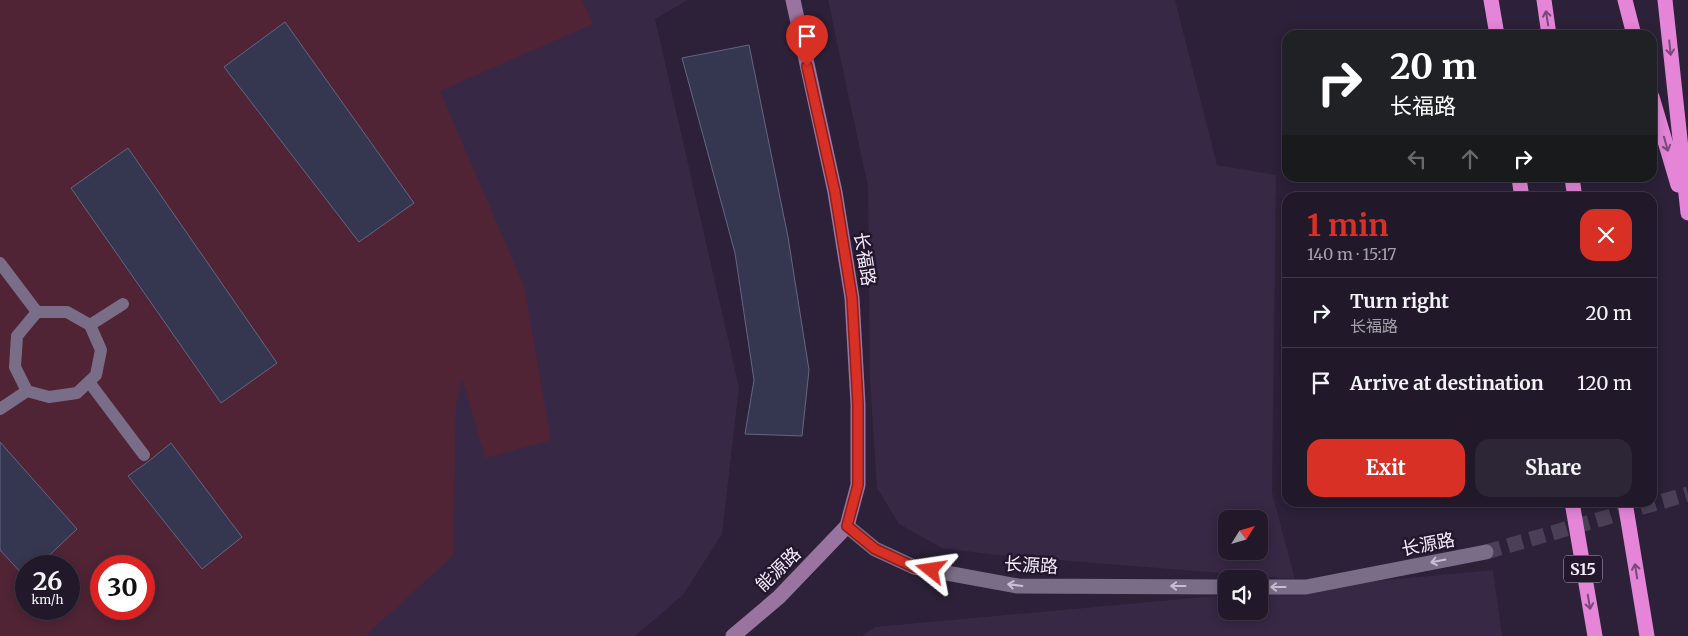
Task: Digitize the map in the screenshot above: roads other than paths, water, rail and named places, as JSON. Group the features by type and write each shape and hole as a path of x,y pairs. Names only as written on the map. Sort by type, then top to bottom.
{"highway":[{"path":"1491,0 1496,30"},
{"path":"1544,0 1549,30"},
{"path":"1625,0 1633,30"},
{"path":"1665,0 1688,213"},
{"path":"1657,114 1688,219"},
{"name":"S15","path":"1573,507 1595,636"},
{"path":"1626,507 1647,636"}],"street":[{"name":"长福路","path":"792,0 835,192 852,298 858,404 858,485 847,526"},
{"name":"长源路","path":"847,526 875,549 914,567 1018,586 1218,586"},
{"name":"能源路","path":"733,636 779,597 847,526"},
{"name":"长源路","path":"1268,587 1306,587 1486,552"}],"lane":[{"path":"0,263 37,312"},
{"path":"90,325 123,304"},
{"path":"0,409 27,391 50,397 77,393 96,375 101,350 90,325 67,312 37,312"},
{"path":"27,391 15,367 17,336 37,312"},
{"path":"89,382 144,455"}],"tunnel":[{"path":"1657,503 1688,494"},
{"path":"1486,552 1643,507"}]}
